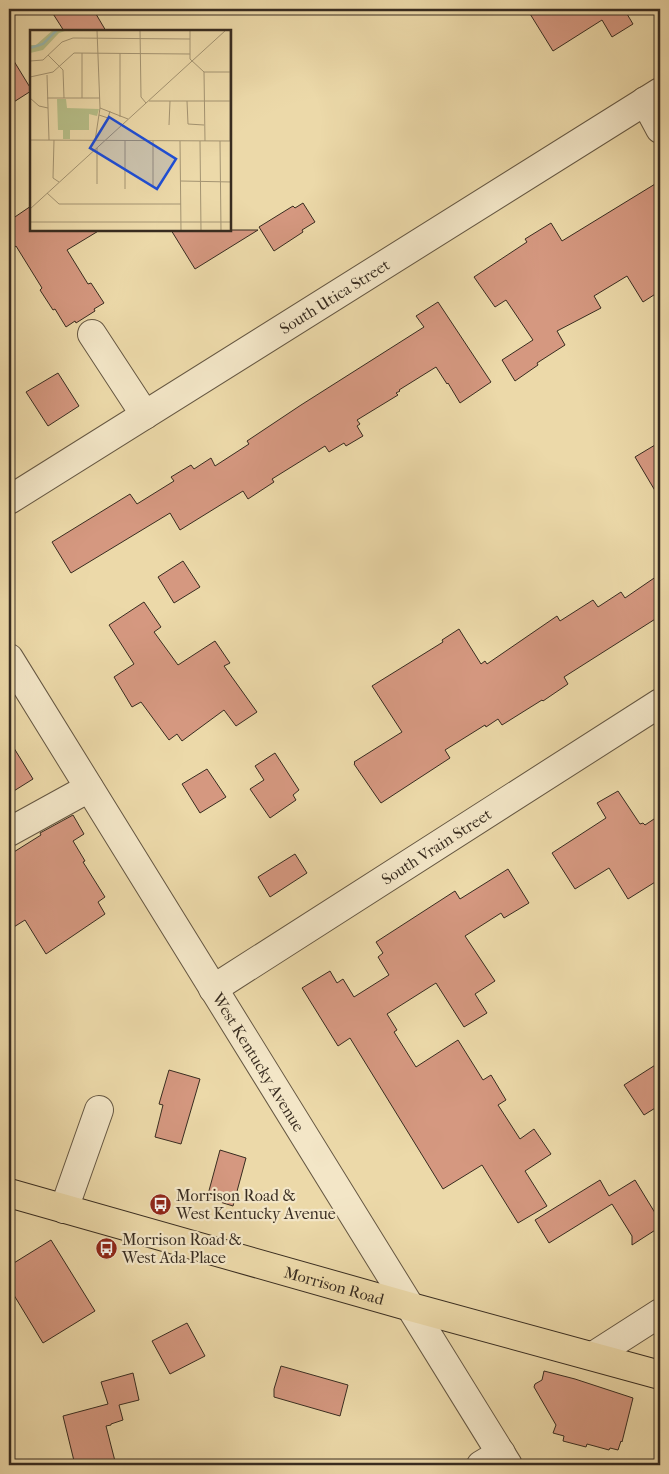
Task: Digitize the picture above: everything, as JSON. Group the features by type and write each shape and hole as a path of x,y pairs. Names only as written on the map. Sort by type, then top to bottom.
{"main road":[{"name":"Morrison Road","path":"9,1193 411,1307 660,1375"}],"street":[{"path":"653,96 660,129"},
{"name":"South Utica Street","path":"9,500 653,96"},
{"path":"92,334 145,415"},
{"name":"West Kentucky Avenue","path":"9,658 411,1307 497,1461"},
{"name":"South Vrain Street","path":"213,989 660,703"},
{"path":"9,832 89,788"},
{"path":"64,1208 99,1110"},
{"path":"593,1356 660,1313"}],"building":[{"path":"50,9 93,9 105,30 63,30"},
{"path":"527,9 624,9 633,24 612,37 602,20 553,51"},
{"path":"9,53 30,87 30,92 9,105"},
{"path":"660,181 660,291 643,302 627,276 594,296 601,308 557,331 565,345 537,363 538,365 515,381 502,360 533,340 506,300 495,307 474,277 527,242 525,239 551,223 562,241"},
{"path":"303,203 315,222 274,251 259,227 293,206 295,208"},
{"path":"30,207 30,231 98,231 67,250 88,284 91,283 104,303 76,323 75,321 66,327 40,290 42,288 16,246 9,251 9,221"},
{"path":"258,230 195,269 172,231"},
{"path":"438,302 491,382 460,403 436,367 399,390 396,393 398,395 357,420 360,424 357,426 363,436 346,446 344,443 329,452 325,446 272,479 274,482 248,499 243,491 180,530 170,513 71,573 52,542 130,494 137,504 174,481 171,477 191,465 194,469 211,458 215,466 249,444 247,441 301,405 424,327 416,316"},
{"path":"58,373 79,406 48,426 26,392"},
{"path":"660,442 660,499 635,457"},
{"path":"183,561 200,587 174,603 158,577"},
{"path":"660,574 660,616 564,677 568,684 543,701 502,725 498,719 486,727 485,725 445,750 450,758 381,803 354,762 402,732 372,686 443,642 442,640 459,629 481,664 485,661 487,664 557,616 560,621 593,600 598,607 621,592 625,598"},
{"path":"144,602 161,627 154,632 178,665 215,641 230,663 224,666 257,712 236,726 224,710 182,741 177,734 169,740 141,702 132,707 114,677 134,664 109,625"},
{"path":"9,740 33,779 9,794"},
{"path":"275,753 299,790 293,795 296,800 270,818 250,789 264,780 255,766"},
{"path":"207,769 226,797 200,813 182,784"},
{"path":"618,791 640,824 643,823 645,825 660,815 660,879 628,899 609,868 575,889 552,853 606,818 597,803"},
{"path":"73,815 84,834 73,841 85,861 83,862 105,897 98,902 105,914 46,954 25,920 9,930 9,855 41,835 40,833"},
{"path":"295,854 307,873 270,897 258,877"},
{"path":"508,869 529,903 504,918 501,913 465,936 495,981 475,994 487,1013 464,1027 436,983 387,1014 397,1030 394,1032 416,1067 458,1040 483,1080 491,1075 506,1100 498,1105 520,1139 534,1129 551,1154 525,1171 547,1206 518,1223 482,1165 443,1189 350,1038 338,1046 302,988 330,971 337,983 343,979 354,997 389,975 378,957 383,953 376,942 455,891 460,899"},
{"path":"660,1062 660,1105 644,1115 624,1085"},
{"path":"169,1070 200,1079 181,1144 155,1137 163,1105 159,1104"},
{"path":"220,1150 246,1158 233,1206 207,1198"},
{"path":"600,1180 609,1196 635,1180 660,1221 660,1227 632,1245 632,1236 612,1204 549,1243 535,1220"},
{"path":"51,1240 95,1311 43,1343 9,1287 9,1266"},
{"path":"187,1323 205,1356 170,1374 152,1341"},
{"path":"281,1366 348,1385 340,1416 274,1397 274,1389"},
{"path":"544,1371 633,1398 622,1442 618,1450 610,1448 609,1450 587,1444 586,1447 563,1441 564,1436 553,1433 556,1425 534,1387 535,1384 542,1380"},
{"path":"133,1373 139,1400 119,1405 123,1420 106,1426 116,1465 75,1465 63,1416 108,1404 101,1382"}],"place":[{"name":"Morrison Road & West Kentucky Avenue","path":"160,1204"},
{"name":"Morrison Road & West Ada Place","path":"106,1248"}]}
